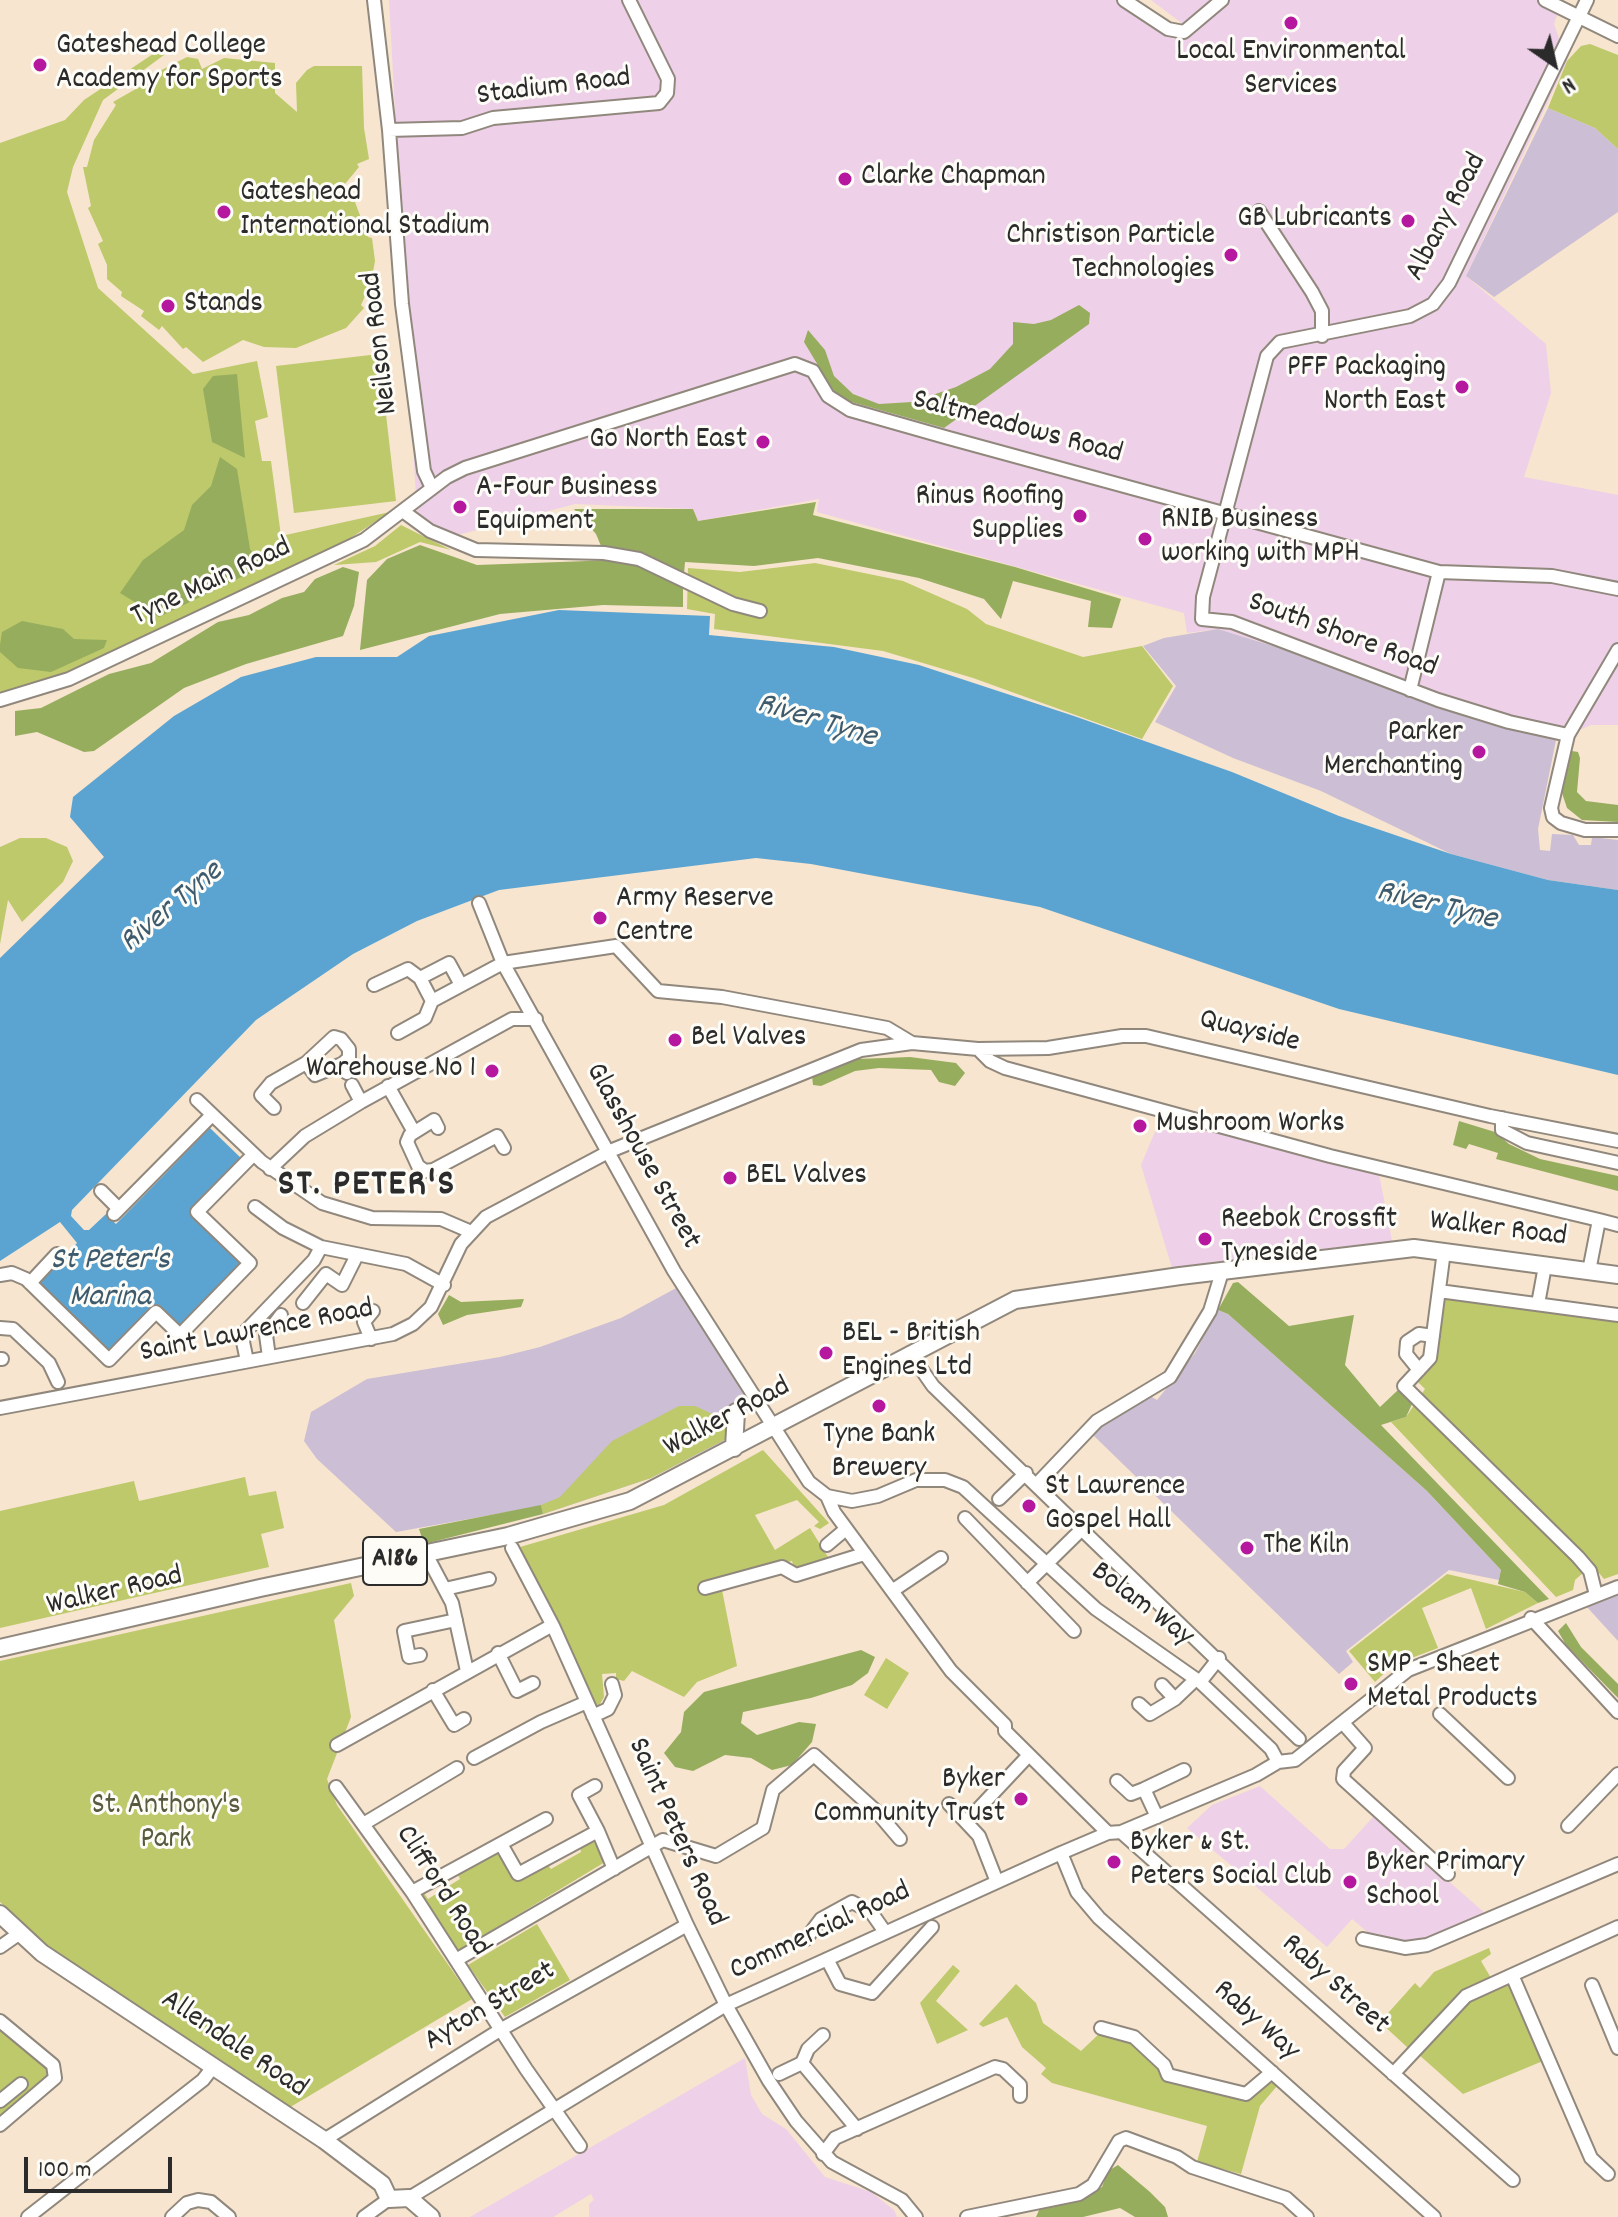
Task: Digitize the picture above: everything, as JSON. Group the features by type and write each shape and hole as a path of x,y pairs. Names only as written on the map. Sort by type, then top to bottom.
{"main road":[{"name":"Walker Road","path":"0,1648 426,1554 574,1519 630,1501 1015,1300 1414,1248 1618,1275"},
{"path":"734,1448 736,1412"},
{"name":"Allendale Road","path":"0,1914 42,1953 324,2140 382,2184 389,2199"},
{"path":"389,2199 409,2198 431,2217"}],"street":[{"name":"Neilson Road","path":"374,0 389,130 402,304 424,471 432,488"},
{"name":"Stadium Road","path":"389,130 462,128 493,118 659,103 667,93 668,79 629,0"},
{"path":"1124,0 1168,29 1184,32 1222,0"},
{"path":"1545,0 1618,36"},
{"name":"Albany Road","path":"1226,514 1267,356 1280,342 1410,316 1433,304 1449,283 1587,0"},
{"path":"1259,211 1322,311 1322,336"},
{"name":"Saltmeadows Road","path":"432,488 465,468 795,364 813,371 828,396 850,410 1226,514 1439,572 1552,576 1618,589"},
{"name":"Tyne Main Road","path":"0,700 36,692 97,667 364,540 432,488"},
{"path":"404,512 430,531 476,550 604,553 639,559 728,602 760,611"},
{"name":"South Shore Road","path":"1226,514 1203,597 1202,619 1232,622 1410,690 1509,722 1568,735"},
{"path":"1410,690 1439,572"},
{"path":"1618,650 1568,735 1553,796 1553,817 1561,823 1585,830 1618,830"},
{"name":"Glasshouse Street","path":"479,903 503,963 674,1271 774,1426"},
{"path":"398,1033 425,1018 432,1001 503,963 616,946 658,991 722,997 887,1028 912,1043"},
{"path":"420,978 449,963 461,985"},
{"path":"374,985 408,969 420,978 432,1001"},
{"path":"270,1169 305,1136 388,1086 512,1019 536,1019"},
{"name":"Quayside","path":"610,1151 861,1050 912,1043 978,1049 1048,1048 1122,1036 1146,1036 1502,1118 1618,1141"},
{"path":"274,1108 261,1095 271,1083 306,1063 334,1037 341,1039 349,1049 347,1074 361,1102"},
{"path":"978,1049 990,1061 1005,1068 1330,1156 1618,1225"},
{"path":"306,1063 309,1071 317,1075 347,1074"},
{"path":"388,1086 414,1132"},
{"path":"197,1100 253,1155 311,1197 347,1212 383,1219 441,1219 469,1231 486,1217 610,1151"},
{"path":"101,1191 116,1211 212,1115"},
{"path":"1502,1118 1502,1130 1527,1143 1618,1163"},
{"path":"438,1128 434,1120 414,1132 407,1146 418,1166 429,1171 498,1138"},
{"path":"0,1275 12,1273 30,1283 109,1360 156,1312 180,1335 250,1263 197,1212 253,1155"},
{"path":"255,1207 283,1228 321,1247 406,1264 444,1285"},
{"path":"1589,1271 1599,1220"},
{"name":"Saint Lawrence Road","path":"0,1408 371,1339 403,1329 419,1319 436,1301 469,1231"},
{"path":"247,1361 243,1342 245,1332 314,1260 321,1247"},
{"path":"1444,1251 1430,1358 1404,1386 1578,1557 1590,1571 1590,1597"},
{"path":"30,1283 57,1254"},
{"path":"303,1303 326,1274 342,1285 357,1255"},
{"path":"1538,1304 1545,1266"},
{"path":"1037,1484 1097,1421 1170,1377 1210,1311 1222,1272"},
{"path":"1439,1291 1618,1315"},
{"path":"371,1339 364,1322 373,1311"},
{"path":"269,1357 266,1335 281,1315"},
{"path":"0,1328 13,1329 49,1363 58,1382"},
{"path":"1419,1370 1406,1354 1407,1342 1419,1334 1433,1336"},
{"path":"910,1353 933,1386 1219,1658 1299,1739"},
{"path":"774,1426 809,1482 827,1496 846,1529 951,1671 1005,1725 1005,1731 1029,1755 967,1821"},
{"path":"999,1499 1026,1473"},
{"name":"Bolam Way","path":"827,1496 864,1500 916,1480 945,1480 973,1494 1096,1609 1198,1680 1271,1749 1278,1762"},
{"path":"965,1518 1074,1631"},
{"path":"1027,1583 1083,1528"},
{"path":"827,1545 846,1529"},
{"name":"Saint Peters Road","path":"512,1548 587,1702 687,1925 726,2005 769,2081 823,2154 902,2200 916,2217"},
{"path":"426,1554 445,1589 456,1620 467,1671"},
{"path":"705,1588 782,1567 796,1575 864,1554"},
{"path":"892,1591 941,1558"},
{"path":"445,1589 489,1579"},
{"name":"Commercial Road","path":"409,2198 726,2005 1061,1853 1157,1817 1278,1762 1295,1760 1408,1670 1531,1618 1618,1587"},
{"path":"1531,1618 1618,1712"},
{"path":"420,1655 409,1657 404,1631 456,1620"},
{"path":"337,1745 549,1627"},
{"path":"498,1653 517,1691 533,1683"},
{"path":"1139,1704 1150,1714 1175,1699 1219,1658"},
{"path":"593,1716 608,1709 615,1695 612,1684"},
{"path":"1162,1685 1175,1699"},
{"path":"433,1690 454,1725 464,1719"},
{"path":"474,1758 541,1722 587,1702"},
{"path":"1440,1714 1508,1778"},
{"path":"1343,1723 1365,1748 1344,1771 1343,1779 1448,1874"},
{"path":"456,1960 663,1840 716,1856 763,1828 773,1790 814,1755 877,1812 900,1839"},
{"name":"Raby Street","path":"1029,1755 1070,1795 1513,2180"},
{"path":"365,1823 457,1768"},
{"path":"1117,1781 1131,1794 1184,1770"},
{"path":"1568,1826 1618,1774"},
{"path":"595,1786 579,1795 614,1869"},
{"name":"Clifford Road","path":"336,1787 351,1812 365,1823 412,1892 500,2030 580,2146"},
{"path":"1144,1789 1157,1817"},
{"path":"949,1804 979,1836 997,1882"},
{"path":"412,1892 546,1819"},
{"path":"501,1844 518,1874 598,1831"},
{"name":"Raby Way","path":"1061,1853 1077,1892 1087,1906 1434,2217"},
{"path":"1363,1939 1405,1948 1427,1945 1618,1864"},
{"path":"806,1939 821,1919 852,1902 871,1912 885,1932"},
{"name":"Ayton Street","path":"324,2140 500,2030 687,1925"},
{"path":"827,1959 840,1984 872,1993 932,1927"},
{"path":"1393,2074 1466,1996 1618,1927"},
{"path":"0,1947 20,1933"},
{"path":"1512,1975 1591,2158 1608,2174"},
{"path":"1592,1985 1618,2048"},
{"path":"0,2021 53,2065 55,2078 0,2125"},
{"path":"1101,2028 1134,2037 1164,2065 1168,2075 1246,2094 1272,2072"},
{"path":"779,2074 802,2063 808,2049 823,2035"},
{"path":"802,2063 857,2129"},
{"path":"28,2217 184,2095 213,2067"},
{"path":"823,2154 835,2138 995,2067 1003,2069 1020,2085 1020,2096"},
{"path":"0,2101 21,2084"},
{"path":"967,2217 1079,2194 1093,2185 1116,2146 1126,2138 1177,2157 1192,2167 1286,2198 1307,2217"},
{"path":"364,2217 389,2199"},
{"path":"172,2217 187,2203 198,2200 211,2202 229,2217"}],"shaded area":[{"path":"389,0 1119,0 1174,39 1187,27 1151,0 1562,0 1554,24 1567,61 1466,276 1546,344 1551,393 1524,477 1618,495 1618,725 1591,725 1556,740 1441,707 1289,651 1218,629 1187,633 1184,613 817,512 819,499 698,521 693,509 575,504 454,536 417,517"},
{"path":"1548,108 1595,128 1618,149 1618,212 1494,297 1466,276"},
{"path":"1218,629 1289,651 1441,707 1556,740 1538,829 1540,850 1550,851 1552,834 1573,835 1579,845 1591,845 1592,837 1618,840 1618,890 1548,880 1451,854 1321,791 1233,758 1155,722 1176,686 1143,646 1164,638"},
{"path":"1162,1115 1379,1174 1392,1241 1172,1268 1141,1165"},
{"path":"678,1287 750,1404 741,1432 651,1478 543,1514 541,1506 396,1532 317,1459 304,1441 311,1412 367,1379 500,1357 540,1347 621,1318"},
{"path":"1218,1310 1228,1314 1427,1491 1501,1570 1499,1580 1449,1570 1346,1651 1353,1662 1339,1674 1092,1434 1114,1414 1150,1396 1157,1400 1195,1353"},
{"path":"1618,1594 1618,1641 1586,1606"},
{"name":"Byker Primary School","path":"1260,1786 1330,1849 1344,1849 1374,1816 1486,1914 1425,1940 1397,1943 1371,1935 1352,1919 1327,1947 1187,1828 1212,1805"},
{"path":"745,2058 751,2095 762,2114 786,2129 825,2177 871,2192 894,2210 897,2217 589,2217 589,2204 594,2200 591,2194 553,2217 470,2217"}],"green space":[{"path":"1590,44 1618,55 1618,149 1595,128 1548,108 1567,61 1581,46"},
{"path":"162,48 164,55 103,100 73,167 67,192 98,288 193,374 257,361 268,417 255,421 262,461 271,461 281,536 390,512 340,545 45,683 0,693 0,143 65,120 84,100"},
{"name":"Gateshead International Stadium","path":"187,57 198,59 202,69 224,58 275,63 275,93 297,112 296,83 307,70 314,66 362,66 364,128 369,159 357,164 359,167 335,196 343,202 352,194 368,237 372,238 375,261 371,283 361,305 364,308 346,328 296,348 264,347 243,340 203,362 186,347 183,349 162,326 159,330 141,316 144,311 121,296 122,292 107,279 107,265 98,244 103,241 88,208 91,206 83,167 87,167 94,140 116,105 113,102 148,82 146,78"},
{"path":"1079,305 1090,313 1089,324 944,428 841,399 804,342 808,330 825,350 834,376 853,394 879,404 912,402 956,387 990,369 1013,344 1013,322 1034,324 1051,320"},
{"path":"379,354 396,501 294,513 276,366"},
{"path":"237,374 245,458 212,442 203,389 213,376"},
{"path":"220,457 237,469 250,549 262,567 159,617 120,593 143,560 184,530 192,505 211,486"},
{"path":"816,502 813,515 1015,567 1121,599 1112,628 1088,627 1091,601 1013,581 1001,619 984,599 919,578 818,558 754,566 685,562 684,574 601,546 596,534 574,509 693,509 698,521"},
{"path":"401,525 451,550 420,542 376,562 334,565 375,546"},
{"path":"420,545 477,565 615,560 648,569 683,586 683,607 603,605 500,614 360,650 367,580 387,559"},
{"path":"815,563 903,581 967,609 986,624 1083,657 1142,646 1173,686 1142,739 973,678 883,651 714,629 715,614 687,609 688,568 740,572"},
{"path":"343,567 359,572 354,606 343,636 246,664 184,688 94,751 84,752 37,732 15,736 15,711 41,708 109,674 151,663 218,622 249,615 282,598 304,592 315,579"},
{"path":"22,621 63,629 74,639 107,640 104,648 51,672 18,668 0,652 0,645 2,632"},
{"path":"1572,751 1578,752 1580,758 1577,792 1586,801 1618,805 1618,822 1582,820 1567,808 1562,793"},
{"path":"20,838 46,838 67,847 73,861 63,882 22,922 8,900 0,944 0,847"},
{"path":"910,1057 956,1063 965,1073 955,1086 939,1082 931,1070 879,1068 855,1071 821,1086 813,1085 812,1076 856,1059"},
{"path":"1459,1121 1495,1132 1509,1144 1540,1159 1618,1176 1618,1191 1496,1159 1498,1153 1469,1144 1466,1149 1453,1145"},
{"path":"1238,1282 1289,1326 1354,1315 1345,1365 1380,1407 1398,1390 1413,1402 1406,1417 1381,1425 1549,1599 1538,1603 1525,1592 1498,1584 1501,1570 1427,1491 1228,1314 1218,1310 1233,1283"},
{"path":"449,1295 461,1302 524,1299 521,1307 467,1315 443,1325 438,1314"},
{"path":"1446,1295 1618,1320 1618,1574 1604,1579 1599,1573 1584,1572 1575,1580 1573,1590 1556,1597 1391,1422 1406,1417 1425,1389 1416,1380 1437,1356"},
{"path":"679,1406 695,1406 721,1418 729,1427 728,1438 651,1478 543,1514 541,1505 560,1497 612,1441"},
{"path":"763,1450 829,1523 820,1529 814,1526 819,1522 797,1500 755,1515 775,1550 810,1528 828,1557 794,1568 792,1561 701,1584 704,1594 722,1590 737,1666 697,1682 684,1697 632,1671 624,1681 616,1679 616,1673 602,1674 604,1697 597,1709 520,1547 664,1505"},
{"path":"245,1477 249,1496 276,1491 284,1528 261,1534 269,1567 0,1628 0,1511 134,1481 139,1501"},
{"path":"541,1505 543,1514 424,1544 419,1529"},
{"path":"1447,1574 1525,1592 1538,1603 1486,1629 1471,1588 1422,1608 1438,1648 1393,1665 1375,1682 1349,1651"},
{"name":"St. Anthony's Park","path":"351,1583 354,1596 334,1620 351,1717 327,1779 337,1805 472,1999 287,2109 39,1941 0,1902 0,1661"},
{"path":"1566,1623 1581,1647 1618,1684 1618,1698 1566,1645 1558,1631"},
{"path":"861,1650 875,1657 868,1673 852,1685 811,1698 743,1712 741,1723 757,1735 799,1722 816,1724 812,1742 792,1765 772,1770 751,1758 725,1755 693,1771 675,1767 664,1753 681,1732 684,1712 704,1692"},
{"path":"886,1658 909,1673 887,1709 864,1695"},
{"path":"593,1840 605,1862 458,1951 419,1896 424,1893 428,1899 460,1879 457,1873 501,1849 518,1877 546,1863 551,1869 581,1852 580,1847"},
{"path":"537,1924 570,1980 505,2017 468,1965"},
{"path":"1489,1948 1491,1954 1481,1961 1491,1978 1459,1992 1408,2048 1380,2022 1415,1983 1420,1988 1434,1972"},
{"path":"953,1965 960,1971 936,2001 968,2030 937,2044 920,2003"},
{"path":"1504,1981 1511,1986 1543,2061 1463,2094 1417,2053 1467,1997"},
{"path":"1016,1984 1036,2003 1043,2023 1081,2051 1101,2032 1130,2040 1159,2065 1246,2099 1268,2078 1277,2086 1260,2106 1241,2174 1197,2162 1207,2126 1052,2083 1041,2074 1046,2068 1022,2047 1007,2017 983,2027 979,2024"},
{"path":"0,2028 46,2066 50,2075 0,2119"},
{"path":"1118,2165 1165,2207 1168,2217 1135,2217 1120,2208 1083,2217 1036,2217 1040,2208 1083,2198 1102,2187 1108,2171"}],"water":[{"path":"559,610 710,616 709,635 834,647 919,665 1232,772 1339,816 1451,854 1548,880 1618,890 1618,1075 1339,1009 1040,907 811,864 756,858 499,890 417,921 353,954 256,1020 72,1210 71,1216 84,1230 89,1230 106,1214 116,1224 210,1128 243,1160 190,1214 242,1264 180,1326 156,1304 109,1352 39,1283 77,1243 60,1222 0,1261 0,958 104,857 70,817 73,797 174,716 241,677 316,657 397,657 429,636"}],"place":[{"name":"Local Environmental Services","path":"1291,23"},
{"name":"Gateshead College Academy for Sports","path":"40,65"},
{"name":"Clarke Chapman","path":"845,179"},
{"name":"Gateshead International Stadium","path":"224,212"},
{"name":"GB Lubricants","path":"1408,221"},
{"name":"Christison Particle Technologies","path":"1231,255"},
{"name":"Stands","path":"168,306"},
{"name":"PFF Packaging North East","path":"1462,387"},
{"name":"Go North East","path":"763,442"},
{"name":"A-Four Business Equipment","path":"460,507"},
{"name":"Rinus Roofing Supplies","path":"1080,516"},
{"name":"RNIB Business working with MPH","path":"1145,539"},
{"name":"Parker Merchanting","path":"1479,752"},
{"name":"Army Reserve Centre","path":"600,918"},
{"name":"Bel Valves","path":"675,1040"},
{"name":"Warehouse No 1","path":"492,1071"},
{"name":"Mushroom Works","path":"1140,1126"},
{"name":"BEL Valves","path":"730,1178"},
{"name":"Reebok Crossfit Tyneside","path":"1205,1239"},
{"name":"BEL - British Engines Ltd","path":"826,1353"},
{"name":"Tyne Bank Brewery","path":"879,1406"},
{"name":"St Lawrence Gospel Hall","path":"1029,1506"},
{"name":"The Kiln","path":"1247,1548"},
{"name":"SMP - Sheet Metal Products","path":"1351,1684"},
{"name":"Byker Community Trust","path":"1021,1799"},
{"name":"Byker & St. Peters Social Club","path":"1114,1862"},
{"name":"Byker Primary School","path":"1350,1882"}],"district":[{"name":"ST. PETER'S","path":"367,1188"}],"water label":[{"name":"River Tyne","path":"816,723"},
{"name":"River Tyne","path":"1436,908"},
{"name":"River Tyne","path":"173,909"},
{"name":"St Peter's Marina","path":"110,1282"}]}
